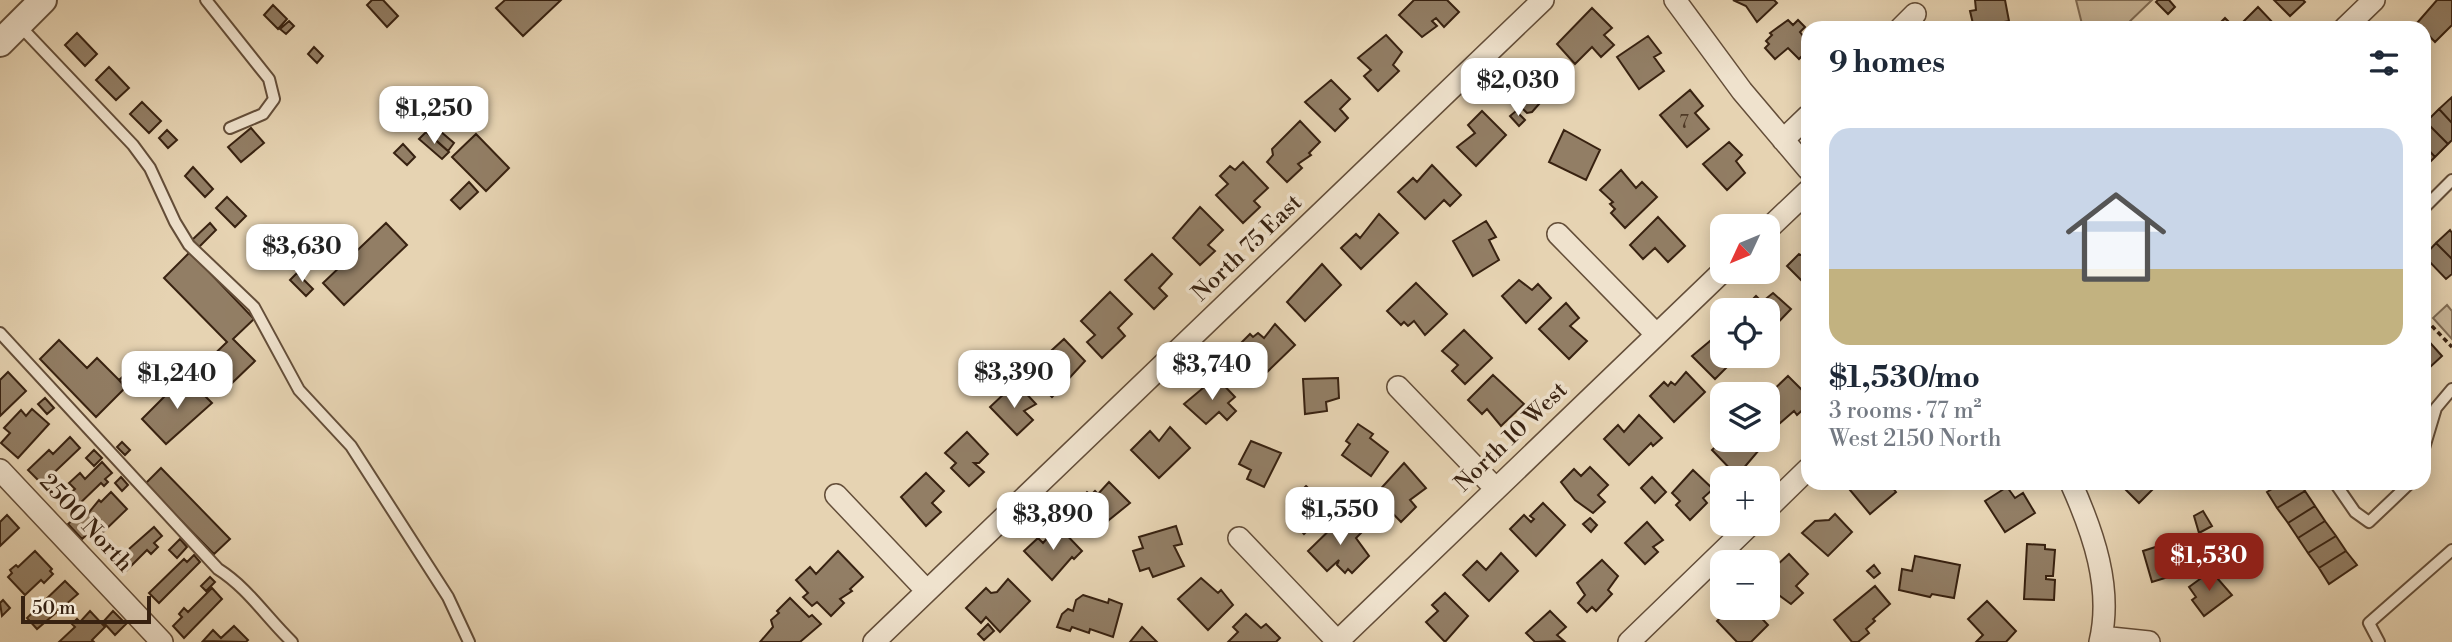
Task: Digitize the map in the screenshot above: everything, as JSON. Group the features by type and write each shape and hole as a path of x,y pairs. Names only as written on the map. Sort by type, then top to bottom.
{"street":[{"path":"0,43 43,0"},
{"name":"North 75 East","path":"874,642 1543,0"},
{"path":"1675,0 1801,161"},
{"path":"2352,21 2374,0"},
{"path":"1783,140 1801,123"},
{"path":"1780,218 1801,198"},
{"path":"1558,234 1656,334"},
{"name":"North 10 West","path":"1338,642 1710,283"},
{"path":"1398,387 1496,489"},
{"name":"2500 North","path":"0,470 162,642"},
{"path":"1780,496 1801,476"},
{"path":"2074,490 2092,530 2100,568 2103,603 2100,640 2150,642"},
{"path":"836,495 927,591"},
{"path":"1629,642 1739,536"},
{"path":"1239,538 1338,642"}],"lane":[{"path":"206,0 269,79 274,99 263,114 230,128"},
{"path":"18,24 133,145 150,168 189,245 254,307 299,390 351,446 449,597 469,642"},
{"path":"2431,201 2452,180"},
{"path":"0,333 218,569 242,584 266,617 292,642"},
{"path":"2431,425 2436,408 2452,389"},
{"path":"2340,490 2355,512 2369,522 2403,490"},
{"path":"2379,642 2369,623 2452,550"}],"path":[{"path":"2431,325 2452,347"}],"shaded area":[{"path":"2076,0 2152,0 2130,21 2081,21"},
{"path":"2447,305 2452,311 2452,339 2433,318"}],"building":[{"path":"372,0 383,0 398,16 387,27 367,5"},
{"path":"505,0 561,0 523,36 496,8"},
{"path":"1414,0 1447,0 1459,12 1444,27 1436,18 1432,21 1437,26 1422,37 1399,15"},
{"path":"1733,0 1774,0 1777,3 1757,22 1746,6"},
{"path":"1975,0 2005,0 2009,21 1972,21 1970,11 1976,10"},
{"path":"2169,0 2175,7 2168,14 2156,2"},
{"path":"2274,0 2303,0 2305,2 2290,16"},
{"path":"2437,0 2452,0 2452,25 2435,42 2431,38 2431,21 2419,21"},
{"path":"273,5 287,19 278,29 264,15"},
{"path":"2258,7 2271,21 2244,21"},
{"path":"1592,8 1612,28 1604,35 1614,45 1601,57 1592,47 1575,64 1557,44"},
{"path":"1788,20 1793,25 1798,20 1801,23 1801,57 1799,59 1788,48 1775,59 1765,48 1769,44 1766,41 1772,35 1770,33"},
{"path":"289,21 294,26 286,34 280,29"},
{"path":"77,33 97,54 85,66 65,45"},
{"path":"1386,35 1402,52 1393,65 1399,71 1378,91 1364,76 1371,70 1358,58"},
{"path":"1648,36 1661,53 1654,57 1664,71 1639,89 1617,57"},
{"path":"314,47 323,56 317,63 308,54"},
{"path":"109,67 129,88 116,100 96,80"},
{"path":"1536,69 1554,87 1532,112 1527,113 1509,95 1514,85"},
{"path":"1331,80 1350,99 1340,109 1348,118 1335,131 1305,102"},
{"path":"1690,90 1703,106 1695,113 1709,129 1687,147 1660,115"},
{"path":"2452,97 2452,123 2439,109"},
{"path":"142,102 161,121 149,133 130,114"},
{"path":"2439,109 2452,123 2452,140 2448,144 2431,127 2431,117"},
{"path":"1482,111 1506,135 1476,166 1457,147 1475,133 1468,125"},
{"path":"1516,111 1525,120 1519,126 1510,116"},
{"path":"1300,121 1320,142 1309,153 1311,155 1298,164 1302,168 1287,182 1267,162 1273,155 1272,149"},
{"path":"433,125 454,143 448,151 427,132"},
{"path":"2431,127 2448,144 2435,157 2431,153"},
{"path":"251,128 264,143 241,162 228,147"},
{"path":"167,130 177,140 168,148 159,138"},
{"path":"1564,130 1600,150 1586,180 1549,162"},
{"path":"426,132 449,152 442,159 419,139"},
{"path":"476,134 509,168 486,191 452,157"},
{"path":"1729,142 1742,155 1736,161 1745,173 1727,190 1703,164"},
{"path":"403,144 415,157 407,165 394,153"},
{"path":"1243,162 1268,188 1254,201 1260,207 1243,223 1216,195 1228,184 1220,176 1230,166 1235,170"},
{"path":"1432,165 1461,195 1450,206 1444,200 1425,219 1398,192 1413,178 1417,182"},
{"path":"193,167 213,189 205,197 185,176"},
{"path":"1621,170 1636,188 1642,182 1657,197 1625,228 1611,213 1615,209 1610,204 1613,202 1600,190"},
{"path":"469,182 478,192 460,209 451,200"},
{"path":"227,197 246,216 235,227 216,208"},
{"path":"1200,207 1223,230 1208,245 1215,251 1200,265 1173,238"},
{"path":"1379,214 1398,233 1361,269 1341,248 1356,234 1360,238"},
{"path":"1658,217 1685,246 1668,262 1655,248 1643,259 1630,245"},
{"path":"1486,221 1496,237 1489,240 1499,260 1473,276 1453,241"},
{"path":"210,223 216,230 199,247 192,240"},
{"path":"386,223 407,245 344,305 323,283"},
{"path":"2450,230 2452,233 2452,259 2436,243"},
{"path":"2436,243 2452,259 2452,274 2446,279 2431,263 2431,248"},
{"path":"190,252 254,319 233,339 255,361 231,384 216,368 208,377 200,368 227,342 164,278"},
{"path":"1152,254 1172,274 1159,288 1167,296 1154,309 1125,280"},
{"path":"1799,254 1801,255 1801,280 1787,266"},
{"path":"1322,264 1341,285 1305,321 1287,302"},
{"path":"297,273 313,289 306,296 290,280"},
{"path":"1519,280 1532,290 1538,284 1551,298 1526,323 1502,296"},
{"path":"1416,283 1447,314 1425,335 1414,321 1408,326 1404,322 1401,325 1387,311"},
{"path":"1110,292 1132,314 1118,328 1125,336 1102,358 1087,342 1095,335 1081,321"},
{"path":"1780,299 1791,309 1780,320"},
{"path":"1566,303 1579,318 1570,326 1587,341 1569,359 1539,329"},
{"path":"1275,324 1295,345 1264,375 1236,348 1250,334 1253,337 1258,333 1264,338"},
{"path":"1464,330 1492,358 1465,384 1452,371 1458,365 1442,351"},
{"path":"1064,339 1085,361 1052,397 1028,372"},
{"path":"59,340 87,368 97,358 126,387 96,417 40,359"},
{"path":"1710,341 1710,368 1726,368 1715,379 1692,356"},
{"path":"2431,344 2442,356 2431,366"},
{"path":"130,370 137,377 126,388 119,380"},
{"path":"8,372 26,391 0,416 0,380"},
{"path":"1686,372 1705,392 1674,422 1650,396 1664,382 1668,386 1671,382 1675,385"},
{"path":"199,375 206,382 198,389 212,403 166,444 142,419 171,390 180,399"},
{"path":"1493,375 1524,404 1501,426 1487,409 1482,414 1468,400"},
{"path":"1788,376 1801,389 1801,411 1797,415 1794,411 1780,423 1780,384"},
{"path":"1216,377 1235,397 1228,403 1236,411 1227,420 1219,412 1206,424 1184,404"},
{"path":"1338,378 1339,398 1326,402 1327,411 1305,414 1303,379"},
{"path":"1019,386 1036,404 1024,411 1033,420 1017,435 990,407 1006,392 1009,396"},
{"path":"45,398 54,408 47,414 38,404"},
{"path":"32,409 49,424 18,458 1,443 10,433 4,428 21,410 26,416"},
{"path":"1639,415 1662,438 1653,446 1651,443 1629,465 1604,439 1618,425 1624,432"},
{"path":"1358,424 1373,434 1370,438 1388,452 1371,476 1342,455 1350,444 1346,441"},
{"path":"1170,427 1190,448 1159,478 1131,450 1150,431 1159,441"},
{"path":"967,432 988,454 979,463 974,463 984,472 969,486 951,468 956,463 945,453"},
{"path":"70,437 80,448 42,484 28,470 49,450 53,454"},
{"path":"1251,441 1281,453 1264,487 1247,479 1251,470 1239,464"},
{"path":"122,442 130,450 125,455 117,447"},
{"path":"94,450 102,458 94,466 86,458"},
{"path":"1714,452 1757,452 1745,466 1727,466"},
{"path":"102,462 112,473 105,479 108,482 104,486 101,483 73,510 63,500 75,489 69,483 80,473 85,479"},
{"path":"1404,463 1426,488 1410,500 1416,507 1401,522 1375,495"},
{"path":"1590,467 1608,485 1598,495 1605,502 1593,513 1575,500 1561,482 1574,469 1581,476"},
{"path":"161,468 230,539 214,554 145,484"},
{"path":"1693,470 1710,486 1710,492 1703,498 1707,503 1690,520 1676,505 1680,501 1672,493"},
{"path":"926,473 944,491 932,503 941,512 926,526 901,497"},
{"path":"121,477 128,485 122,491 115,483"},
{"path":"1652,477 1666,492 1655,503 1641,488"},
{"path":"1109,482 1130,503 1109,520 1100,532 1074,505 1087,492 1091,495 1095,491 1098,494"},
{"path":"1306,486 1330,508 1304,534 1291,519 1293,517 1289,514 1293,510 1287,504"},
{"path":"1850,490 1894,490 1896,492 1870,514"},
{"path":"2002,490 2009,490 2015,498 2023,493 2035,513 2005,532 1985,501"},
{"path":"2126,490 2152,490 2139,503"},
{"path":"2270,490 2305,491 2277,508 2267,492"},
{"path":"2305,491 2315,506 2288,523 2277,508"},
{"path":"111,492 127,509 100,535 94,528 82,539 68,524 82,512 86,516 99,500 101,502"},
{"path":"1543,503 1565,525 1536,556 1510,529 1524,515 1531,522 1534,519 1530,516"},
{"path":"2315,506 2325,521 2298,538 2288,523"},
{"path":"2203,511 2212,526 2199,533 2194,516"},
{"path":"1835,514 1852,532 1828,556 1802,533 1815,521 1829,520"},
{"path":"7,515 19,528 0,546 0,522"},
{"path":"1345,515 1362,532 1356,538 1369,556 1352,573 1348,569 1345,573 1337,565 1339,560 1327,571 1308,551"},
{"path":"1590,518 1597,525 1591,532 1583,524"},
{"path":"2325,521 2336,536 2308,553 2298,538"},
{"path":"1647,522 1663,540 1653,547 1658,552 1645,564 1625,543"},
{"path":"1058,526 1082,551 1074,559 1072,557 1052,580 1024,551 1038,538 1043,543"},
{"path":"1176,526 1182,544 1174,546 1184,566 1153,577 1149,568 1140,571 1133,551 1143,548 1139,537"},
{"path":"154,527 162,536 154,543 158,547 151,554 147,550 124,573 116,565 123,558 121,556"},
{"path":"2336,536 2346,551 2319,568 2308,553"},
{"path":"180,539 187,547 177,558 169,550"},
{"path":"2168,543 2178,574 2152,582 2143,551"},
{"path":"2027,544 2045,545 2045,549 2055,550 2053,576 2046,576 2046,579 2055,580 2054,600 2024,599"},
{"path":"35,551 52,569 50,571 53,574 44,583 41,580 25,595 8,577 12,573 10,570 16,565 18,567"},
{"path":"838,551 863,577 850,589 852,591 840,599 844,603 831,616 817,602 812,606 803,597 808,593 796,580 810,567 816,574"},
{"path":"2346,551 2357,565 2329,584 2319,568"},
{"path":"1501,553 1518,571 1489,601 1463,575 1477,561 1486,570"},
{"path":"1789,554 1808,574 1796,586 1803,593 1791,604 1780,596 1780,562"},
{"path":"194,555 200,562 159,603 149,593 184,559 187,562"},
{"path":"1915,556 1960,565 1954,598 1932,594 1930,597 1899,590 1902,569 1912,571"},
{"path":"1602,560 1618,576 1608,590 1612,594 1596,611 1592,607 1587,612 1578,603 1585,595 1577,583"},
{"path":"1874,565 1880,573 1874,578 1867,571"},
{"path":"2211,571 2232,595 2204,616 2192,600 2196,597 2189,587"},
{"path":"210,577 215,582 206,591 201,586"},
{"path":"1201,578 1218,593 1221,590 1233,605 1208,630 1178,599"},
{"path":"1008,579 1030,601 1000,632 986,617 981,623 966,608 986,588 991,593 997,592"},
{"path":"65,581 78,594 37,629 27,618 36,609 33,605 38,601 41,604"},
{"path":"1875,586 1890,604 1873,619 1875,621 1866,629 1869,633 1858,642 1852,642 1834,620"},
{"path":"212,588 222,599 184,638 173,626 182,617 179,614 184,608 188,612"},
{"path":"1445,593 1468,616 1445,642 1426,622 1438,611 1432,605"},
{"path":"1083,595 1108,603 1109,599 1122,604 1113,637 1090,629 1089,633 1072,627 1070,631 1057,627 1062,614 1068,609 1073,611 1076,600"},
{"path":"790,598 809,617 812,615 821,624 800,642 760,642 773,627 771,620 779,613 777,611"},
{"path":"3,600 10,608 2,616 0,603"},
{"path":"1987,601 2016,631 2006,642 1976,642 1983,635 1968,619"},
{"path":"90,611 105,627 92,640 94,642 59,642 75,627 72,624 77,619 80,622"},
{"path":"113,611 126,624 115,635 103,622"},
{"path":"1550,611 1566,627 1557,635 1564,641 1535,642 1526,633"},
{"path":"1246,614 1261,628 1266,624 1280,638 1276,642 1228,642 1238,632 1233,627"},
{"path":"1763,620 1768,625 1751,642 1737,642 1717,621"},
{"path":"988,624 994,631 984,640 978,634"},
{"path":"234,626 248,640 246,642 203,641 213,630 221,638"},
{"path":"1142,627 1157,642 1130,642"}]}
